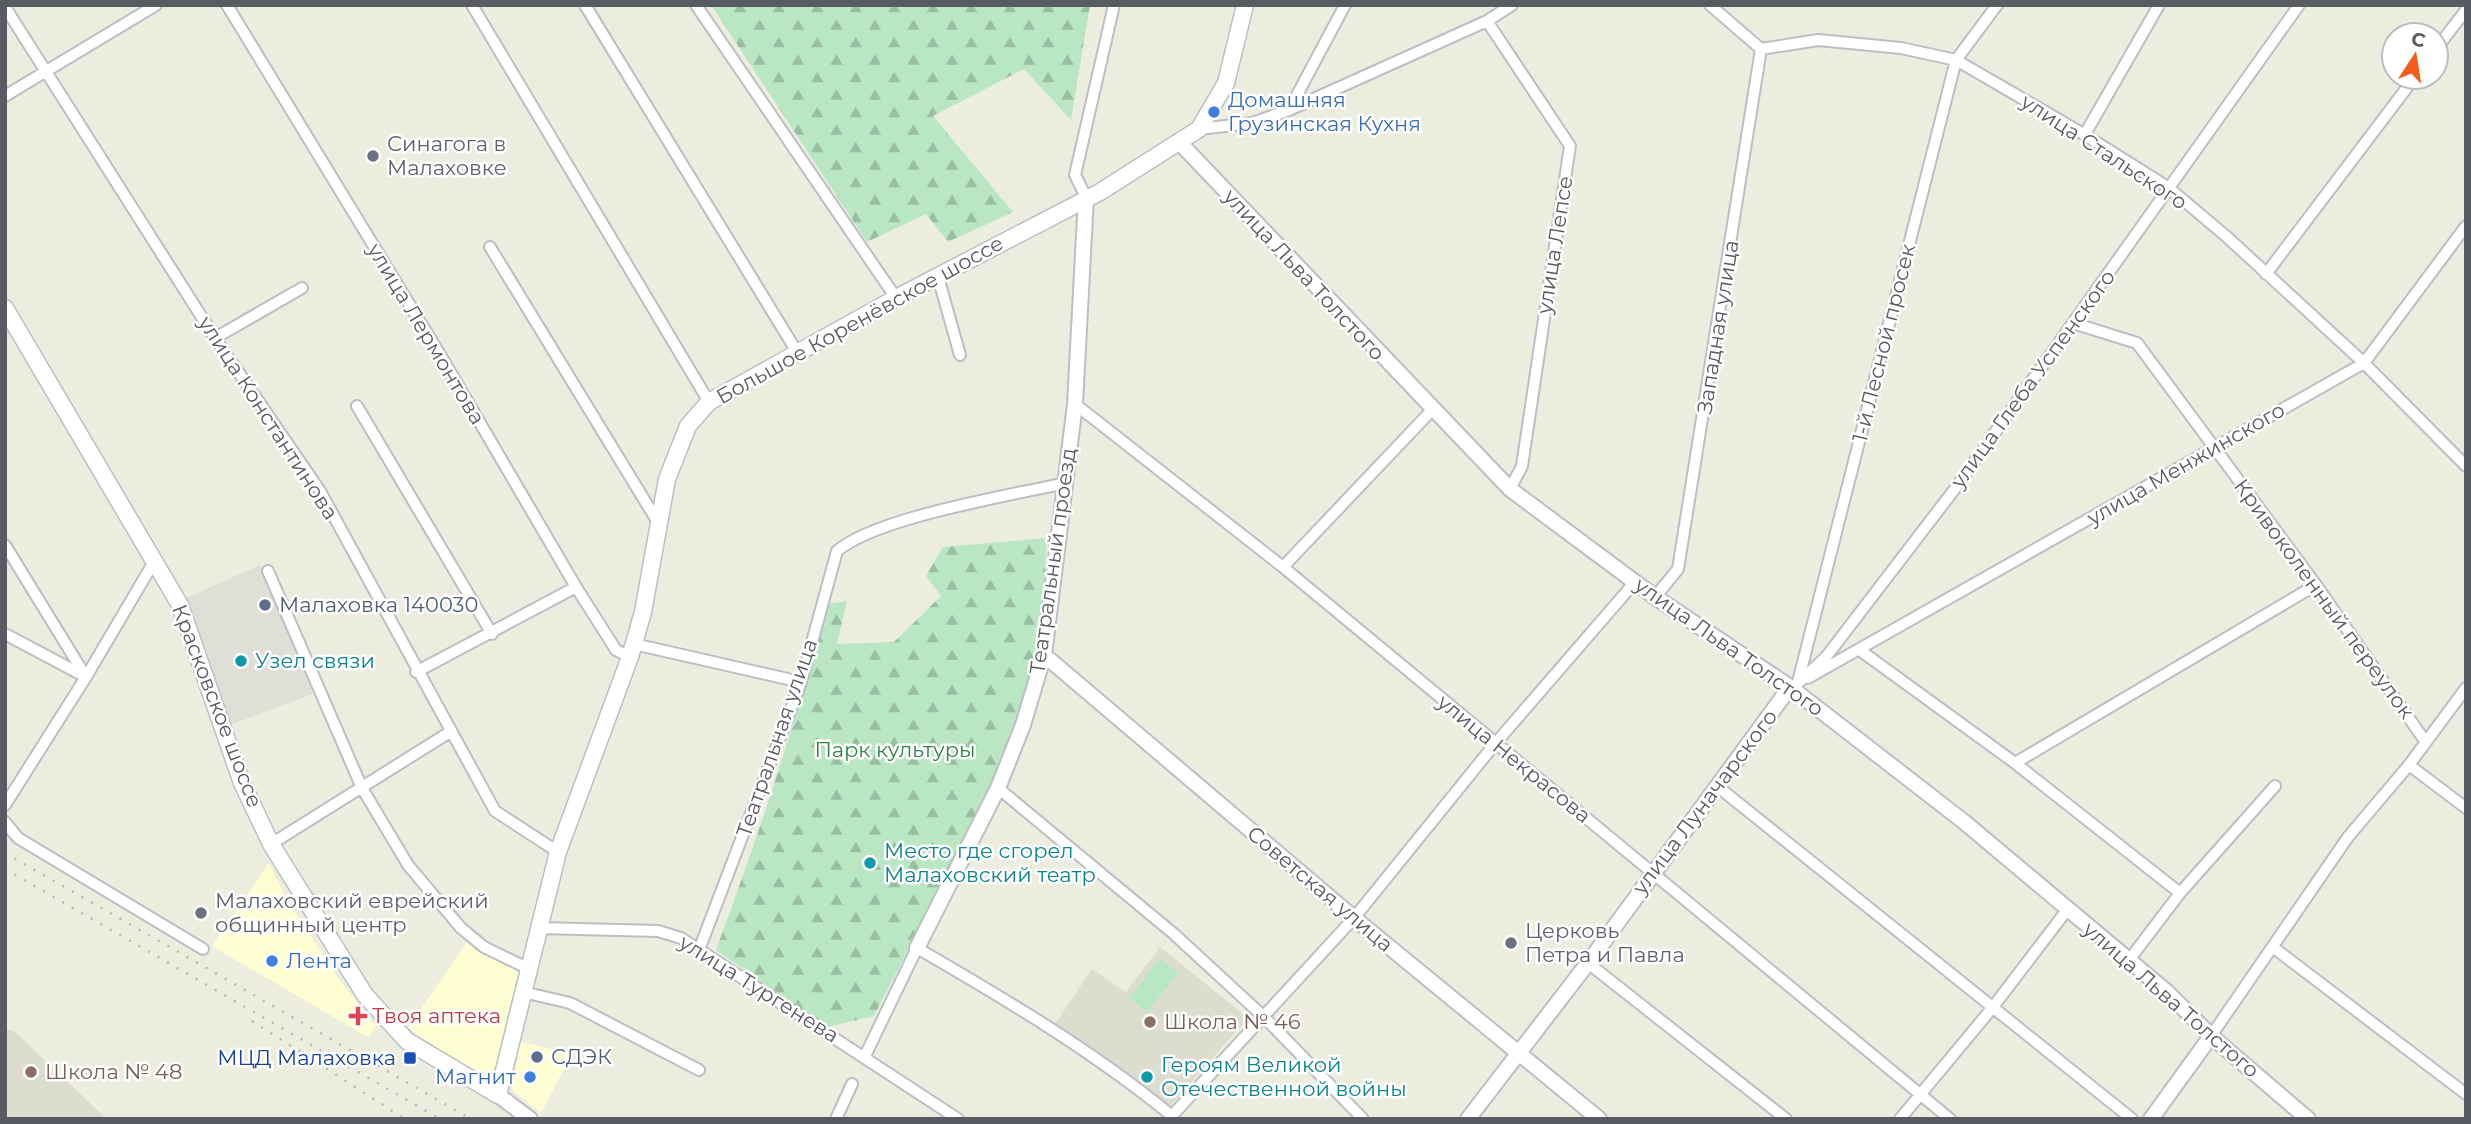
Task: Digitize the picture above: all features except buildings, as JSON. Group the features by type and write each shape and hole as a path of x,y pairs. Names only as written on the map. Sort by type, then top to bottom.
{"main road":[{"name":"Большое Коренёвское шоссе","path":"498,1095 537,928 558,852 632,651 667,479 688,426 709,402 1086,197 1199,130 1226,83 1245,5"},
{"name":"Красковское шоссе","path":"5,308 180,605 242,783 271,844 365,995 386,1020 422,1051 498,1095"}],"street":[{"path":"5,96 156,5"},
{"name":"улица Лермонтова","path":"227,5 443,359 576,587 616,650 632,651"},
{"path":"472,5 709,402"},
{"path":"585,5 797,352"},
{"path":"696,5 896,298"},
{"path":"1086,197 1075,175 1114,5"},
{"path":"1289,110 1345,5"},
{"path":"1199,130 1252,123 1289,110 1488,21 1512,5"},
{"path":"1710,5 1761,49"},
{"name":"1-й Лесной просек","path":"1794,685 1956,60 1997,5"},
{"path":"2085,135 2160,5"},
{"name":"улица Глеба Успенского","path":"1794,685 1826,657 1957,486 2299,5"},
{"name":"улица Константинова","path":"5,7 215,338 320,491 416,672 495,811 558,852"},
{"path":"2450,31 2466,10"},
{"name":"улица Лепсе","path":"1488,21 1570,146 1522,466 1510,489"},
{"name":"улица Стальского","path":"1761,49 1818,40 1901,48 1956,60 2085,135 2169,188 2364,363 2466,466"},
{"name":"Западная улица","path":"1655,597 1678,569 1761,49"},
{"path":"2266,274 2404,91"},
{"name":"улица Льва Толстого","path":"1180,143 1510,489 1655,597 1794,685 1963,821 2168,992 2211,1036 2308,1119"},
{"name":"Театральный проезд","path":"865,1056 998,788 1023,725 1044,655 1074,404 1086,197"},
{"name":"улица Менжинского","path":"1861,651 2364,363 2466,226"},
{"path":"490,247 659,524"},
{"path":"938,277 960,355"},
{"path":"215,338 302,288"},
{"name":"Кривоколенный переулок","path":"2073,323 2137,343 2216,447 2426,741"},
{"name":"улица Некрасова","path":"1074,404 1283,567 1494,745 1950,1119"},
{"path":"357,406 492,634"},
{"path":"1283,567 1432,410"},
{"name":"Театральная улица","path":"699,950 801,682 837,551 848,542 907,520 1065,483"},
{"path":"5,545 86,677"},
{"path":"5,805 86,677 155,559"},
{"path":"268,571 362,788 408,865 461,929 484,947 529,970"},
{"path":"917,948 1031,1015 1135,1085 1170,1117 1265,1018 1354,918 1494,745 1635,582"},
{"path":"2015,763 2316,585"},
{"path":"416,672 576,587"},
{"path":"5,634 86,677"},
{"path":"632,651 801,682"},
{"path":"1794,685 1861,651 2015,763 2180,894"},
{"name":"Советская улица","path":"1044,655 1354,918 1599,1119"},
{"name":"улица Луначарского","path":"1468,1119 1588,963 1652,872 1794,685"},
{"path":"2151,1119 2274,948 2348,837 2409,765 2466,688"},
{"path":"271,844 450,732"},
{"path":"2409,765 2466,808"},
{"path":"1717,786 2132,1119"},
{"path":"2129,960 2180,894 2275,786"},
{"path":"998,788 1174,934 1265,1018 1363,1119"},
{"path":"5,822 18,838 203,949"},
{"path":"1900,1119 1993,1007 2067,910"},
{"name":"улица Тургенева","path":"537,928 658,931 681,938 958,1119"},
{"path":"2274,948 2466,1094"},
{"path":"1588,963 1786,1119"},
{"path":"523,992 570,1003 699,1070"},
{"path":"836,1119 852,1084"},
{"path":"498,1095 530,1119"}],"shaded area":[{"path":"260,565 313,694 230,725 184,599"},
{"path":"269,863 288,902 338,978 376,1027 368,1037 212,946"},
{"path":"469,939 522,970 493,1076 462,1064 408,1028"},
{"name":"Школа № 46","path":"1160,947 1248,1018 1170,1106 1053,1027 1092,969 1126,992"},
{"name":"Школа № 48","path":"5,1029 14,1031 107,1119 5,1119"},
{"path":"520,1042 572,1054 541,1113 512,1090"}],"green space":[{"path":"711,5 1090,5 1071,120 1024,69 933,116 1013,212 948,242 926,214 867,242"},
{"name":"Парк культуры","path":"1047,538 1041,636 1026,707 990,791 874,1016 827,1027 716,950 776,778 826,604 847,601 837,644 894,642 941,596 926,576 943,547"},
{"path":"1160,958 1178,973 1147,1012 1129,998"}],"railway":[{"path":"5,853 471,1119"},
{"path":"5,869 440,1119"},
{"path":"252,1021 405,1119"}],"place":[{"name":"Домашняя Грузинская Кухня","path":"1214,112"},
{"name":"Синагога в Малаховке","path":"373,156"},
{"name":"Малаховка 140030","path":"265,605"},
{"name":"Узел связи","path":"241,661"},
{"name":"Место где сгорел Малаховский театр","path":"870,863"},
{"name":"Малаховский еврейский общинный центр","path":"201,913"},
{"name":"Церковь Петра и Павла","path":"1511,943"},
{"name":"Лента","path":"272,961"},
{"name":"Твоя аптека","path":"358,1016"},
{"name":"Школа № 46","path":"1150,1022"},
{"name":"СДЭК","path":"537,1057"},
{"name":"МЦД Малаховка","path":"410,1058"},
{"name":"Школа № 48","path":"31,1072"},
{"name":"Магнит","path":"530,1077"},
{"name":"Героям Великой Отечественной войны","path":"1147,1077"}]}
